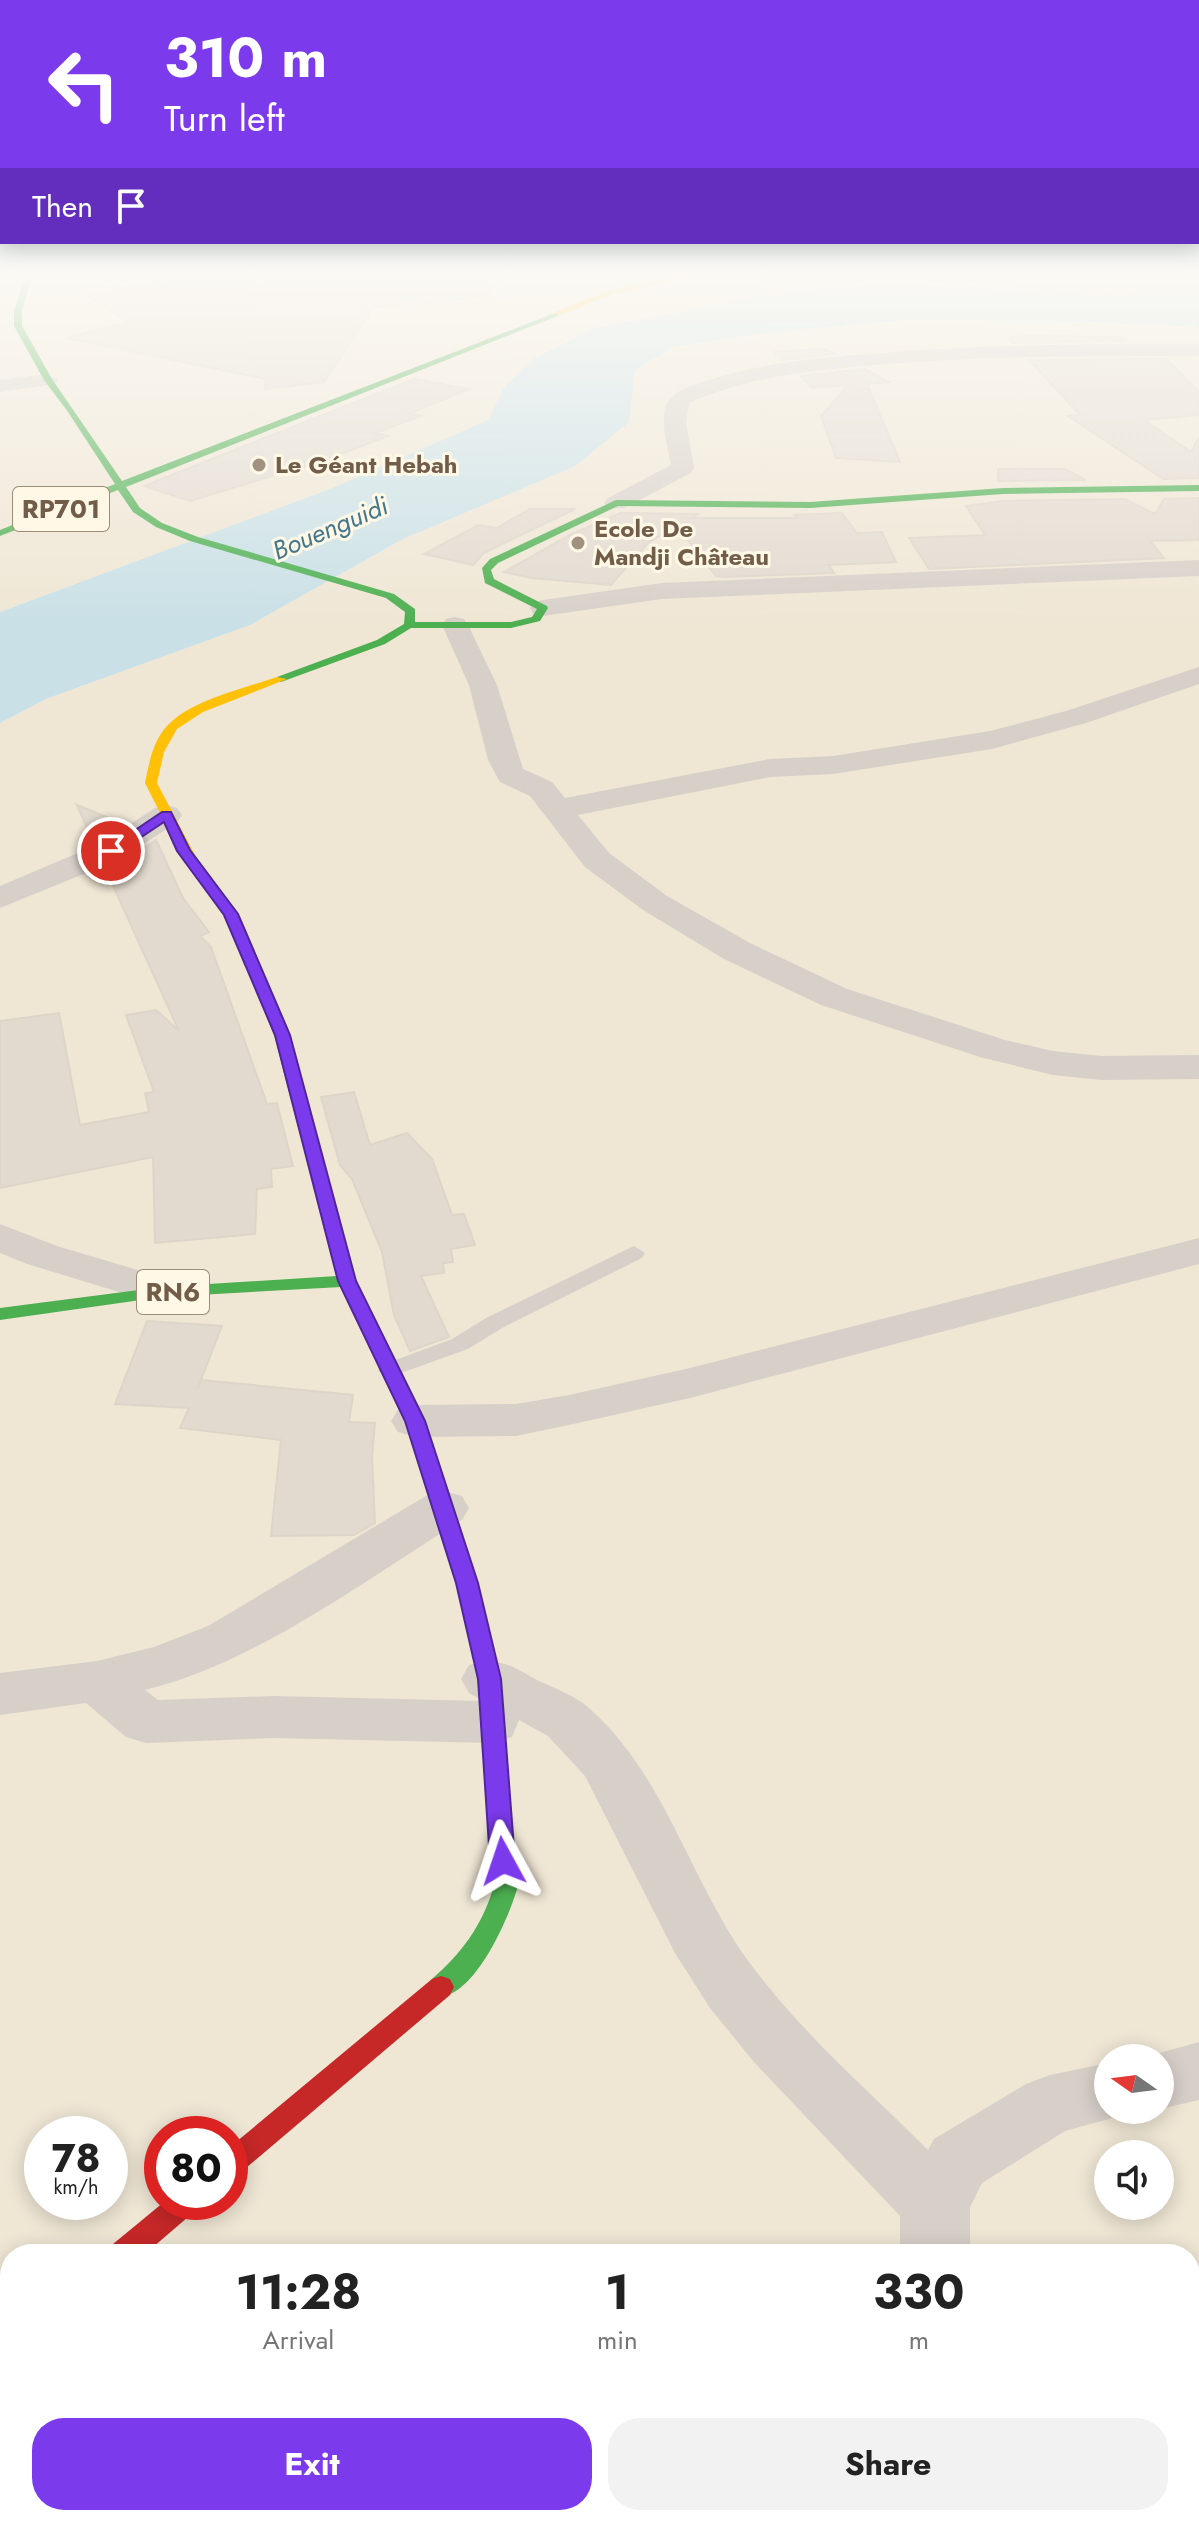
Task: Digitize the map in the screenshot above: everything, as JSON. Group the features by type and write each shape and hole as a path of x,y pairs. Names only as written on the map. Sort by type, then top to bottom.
{"main road":[{"path":"56,391 136,510 159,525 194,539 390,596 411,611 409,625"},
{"name":"RP701","path":"0,533 359,391"},
{"path":"248,2149 469,1964 488,1940 500,1913 505,1889 490,1700 467,1583 415,1421 347,1281 282,1035 231,914 184,851 151,783 158,752 172,727 199,709 381,642 409,625 523,623 536,619 543,608 489,581 486,570 494,561 616,503 810,505 1003,491 1199,488"},
{"name":"RN6","path":"0,1314 162,1292 347,1281"},
{"path":"135,2244 164,2220"}],"street":[{"path":"616,503 683,468 675,406 681,399 703,391"},
{"path":"543,608 662,591 1199,568"},
{"path":"455,625 483,685 511,775 541,789 597,860 655,903 737,951 834,997 994,1049 1053,1063 1101,1068 1199,1067"},
{"path":"558,809 770,768 833,765 992,740 1089,713 1199,675"},
{"path":"0,898 111,851 166,815"},
{"path":"0,1237 42,1255 162,1292"},
{"path":"415,1421 516,1420 569,1410 705,1380 1199,1251"},
{"path":"0,1694 97,1681 165,1665 227,1640 444,1508"},
{"path":"97,1681 146,1722 273,1717 490,1700 568,1721 606,1761 697,1935 732,1989 935,2229"},
{"path":"1174,2077 1199,2071"},
{"path":"935,2229 958,2161 1050,2105 1094,2095"}],"lane":[{"path":"390,1370 460,1344 494,1323 634,1253"}],"shaded area":[{"path":"0,391 502,391 488,420 330,489 0,612"},
{"path":"633,391 1199,391 1199,2244 0,2244 0,723 46,699 250,625 403,539 629,422"}],"water":[{"name":"Bouenguidi","path":"502,391 633,391 629,422 575,466 403,539 250,625 46,699 0,723 0,612 330,489 488,420"}],"building":[{"path":"384,391 464,391 410,413 421,416 375,433 388,436 328,459 190,501 144,486"},
{"path":"843,391 870,391 900,462 836,458 821,416"},
{"path":"1058,391 1198,391 1199,415 1144,420 1191,452 1199,437 1199,478 1163,479 1068,416 1080,415"},
{"path":"998,469 1065,469 1086,480 998,481"},
{"path":"1199,498 1199,540 1150,541 1164,558 929,569 909,538 985,535 966,506 1003,501 1125,499 1155,514 1164,499"},
{"path":"530,509 575,509 484,553 473,565 424,554 478,525 497,528"},
{"path":"620,513 698,514 691,518 797,518 794,515 842,513 857,533 882,532 896,562 829,565 834,573 716,576 677,526 648,543 611,585 531,578 504,572 570,535"},
{"path":"77,805 124,824 94,843"},
{"path":"156,840 183,898 209,932 200,936 211,947 267,1104 277,1103 293,1166 271,1169 272,1187 257,1189 255,1234 155,1243 153,1157 0,1188 0,1021 59,1013 80,1125 149,1112 145,1093 154,1092 126,1015 156,1010 179,1031 105,868 125,860"},
{"path":"354,1092 370,1145 407,1133 432,1159 452,1215 464,1214 475,1245 451,1249 453,1262 443,1263 444,1273 421,1276 449,1337 410,1351 394,1315 382,1252 352,1179 340,1165 321,1097"},
{"path":"147,1321 222,1326 197,1390 202,1380 353,1395 349,1422 375,1423 372,1457 375,1523 354,1535 271,1536 281,1440 180,1428 189,1408 115,1404"}],"traffic: fast":[{"path":"56,391 136,510 159,525 194,539 390,596 411,611 409,625 381,642 281,679"},
{"path":"0,533 360,391"},
{"path":"409,625 511,625 536,619 543,608 489,581 486,570 494,561 616,503 810,505 1003,491 1199,488"},
{"path":"189,857 231,914 282,1035 347,1281"},
{"path":"0,1314 162,1292 347,1281 415,1421 467,1583 489,1679 505,1889 482,1944 441,1987"}],"traffic: slow":[{"path":"189,857 151,783 158,752 172,727 199,709 281,679"}],"traffic: jam":[{"path":"248,2149 441,1987"},
{"path":"135,2244 164,2220"}],"place":[{"name":"Le Géant Hebah","path":"259,465"},
{"name":"Ecole De Mandji Château","path":"578,543"}],"route":[{"path":"111,851 166,815 184,851 231,914 282,1035 347,1281 415,1421 467,1583 489,1679 503,1861"}]}
